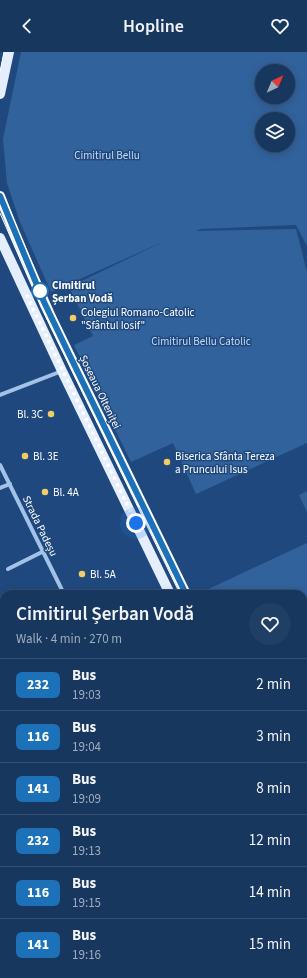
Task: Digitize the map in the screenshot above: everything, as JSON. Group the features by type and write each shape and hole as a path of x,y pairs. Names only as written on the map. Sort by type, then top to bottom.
{"main road":[{"path":"0,94 9,52"},
{"name":"Șoseaua Olteniței","path":"0,196 15,235 55,324 184,590"},
{"path":"0,238 4,252 168,590"}],"street":[{"path":"0,395 62,371"},
{"name":"Strada Padeșu","path":"0,465 62,590"},
{"path":"0,488 10,484"},
{"path":"8,569 42,552"}],"green space":[{"path":"21,52 307,52 307,246 296,225 201,229 196,231 296,229 307,272 307,443 196,494 173,443 131,462 74,345 93,336 69,287 167,240 51,292 20,222 7,183 3,139"},
{"path":"307,491 307,512 299,495"},
{"path":"307,543 307,590 207,590"}],"tram line":[{"path":"0,72 4,52"},
{"path":"0,213 41,307 178,590"}],"bus line":[{"name":"232","path":"0,196 44,302 149,521 184,590"}],"place":[{"name":"Cimitirul Șerban Vodă","path":"40,291"},
{"name":"Colegiul Romano-Catolic \"Sfântul Iosif\"","path":"73,318"},
{"name":"Bl. 3C","path":"51,414"},
{"name":"Bl. 3E","path":"25,456"},
{"name":"Biserica Sfânta Tereza a Pruncului Isus","path":"167,462"},
{"name":"Bl. 4A","path":"45,492"},
{"name":"Bl. 5A","path":"82,574"}],"route":[{"path":"40,291 27,296 136,523"}],"park label":[{"name":"Cimitirul Bellu","path":"107,155"},
{"name":"Cimitirul Bellu Catolic","path":"201,341"}]}
